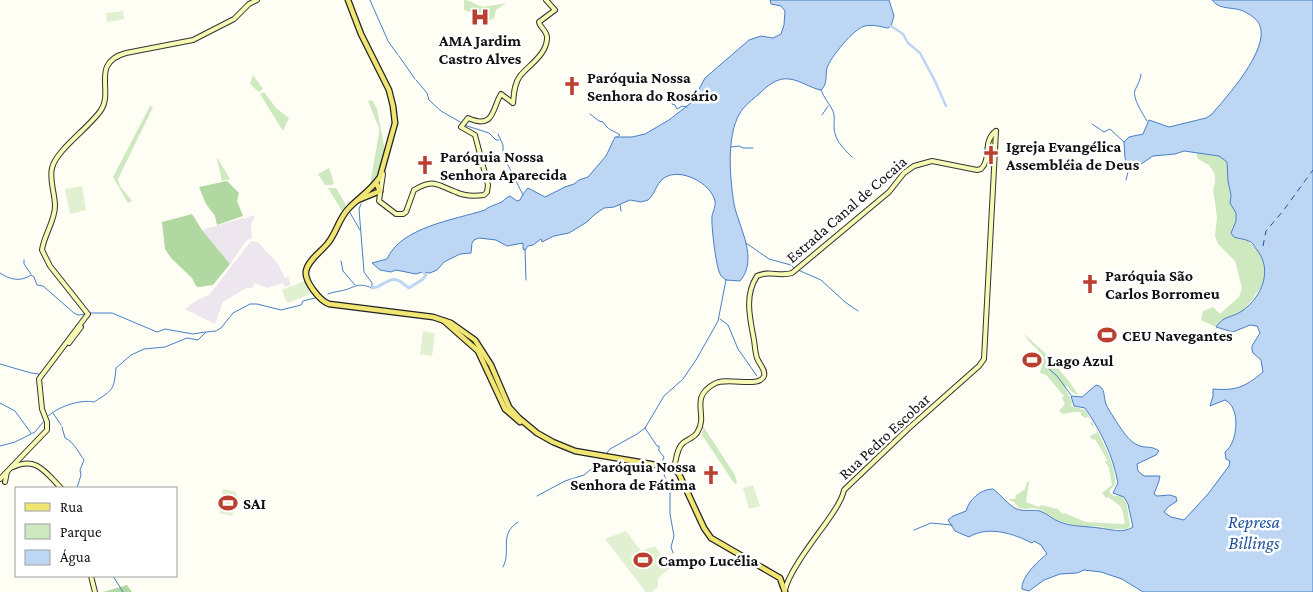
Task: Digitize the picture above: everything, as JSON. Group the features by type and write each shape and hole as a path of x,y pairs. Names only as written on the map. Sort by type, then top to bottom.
{"main road":[{"path":"0,479 47,430 47,422 41,405 39,379 63,348 72,340 83,324 87,313 50,266 42,250 55,207 51,177 54,163 102,110 105,98 104,76 109,64 115,57 126,53 193,40 234,20 249,4 257,0"},
{"path":"348,0 361,34 389,90 394,106 395,123 383,170 379,201 391,212 402,214 408,210 414,190 423,184 433,182 460,194 479,196 486,194 488,186 475,135 461,127 468,118 480,122 488,119 503,95 514,90"},
{"path":"503,95 513,103 514,90 519,78 540,55 547,41 547,34 539,23 555,10 546,0"},
{"name":"Rua Pedro Escobar","path":"783,584 789,578 837,506 844,490 981,364 984,359 996,131"},
{"name":"Estrada Canal de Cocaia","path":"672,466 681,445 698,432 701,422 699,402 704,392 714,383 731,380 755,383 759,382 763,377 763,370 757,358 748,305 756,278 761,274 767,273 788,275 793,272 889,192 904,173 914,166 930,161 977,170 982,168 986,160 990,137 996,131"},
{"path":"383,170 376,183 345,212 329,243 309,266 306,275 320,299 346,306 433,317 443,320 475,340 489,360 504,398 514,413 529,427 571,450 586,454 672,466 679,474 704,528 712,538 780,578 789,578"},
{"path":"376,183 380,191"},
{"path":"355,202 380,191"},
{"path":"309,266 308,273 313,284 328,302"},
{"path":"449,324 470,343 482,358 506,410 537,435 574,453 672,466"},
{"path":"482,358 483,351"},
{"path":"482,358 489,360"},
{"path":"9,469 25,463 36,465 44,470 60,487"},
{"path":"672,466 678,475 698,520 710,539 775,577 783,584"},
{"path":"5,482 9,469"},
{"path":"91,577 95,592"},
{"path":"780,578 784,591"},
{"name":"Rua Pedro Escobar","path":"784,591 789,578"}],"shaded area":[{"path":"253,215 255,217 251,224 252,238 246,241 230,264 202,230 245,219"},
{"path":"251,241 258,242 278,264 285,278 288,277 291,285 285,287 283,283 267,288 255,283 252,288 246,288 223,302 215,324 185,309 197,300 209,295"}],"green space":[{"path":"464,0 483,6 506,3 496,10 494,18 484,23 475,14 464,10"},
{"path":"123,11 124,19 107,22 106,13"},
{"path":"253,75 263,89 259,92 250,84"},
{"path":"264,92 276,108 289,118 283,131 260,94"},
{"path":"372,100 377,109 385,151 379,173 370,185 379,133 379,128 368,101"},
{"path":"150,106 153,107 118,179 120,186 132,201 128,203 113,177"},
{"path":"1196,153 1219,156 1227,162 1231,203 1236,213 1236,221 1232,229 1239,239 1248,240 1259,252 1265,264 1265,282 1246,307 1241,312 1221,320 1216,327 1201,320 1203,311 1213,307 1220,314 1239,297 1242,288 1235,261 1218,244 1215,236 1217,217 1213,189 1215,174 1209,165 1198,159"},
{"path":"218,159 230,179 222,181"},
{"path":"329,168 334,183 332,185 325,185 318,174"},
{"path":"227,181 239,193 237,201 243,216 217,225 215,216 206,204 199,187"},
{"path":"82,186 86,210 70,214 65,189"},
{"path":"328,188 336,188 346,205 342,211"},
{"path":"192,214 202,230 230,264 213,285 196,286 192,278 171,258 165,249 162,222"},
{"path":"304,281 311,294 287,303 282,290"},
{"path":"423,331 435,333 432,356 420,354"},
{"path":"1024,334 1044,352 1079,396 1067,386 1065,387 1072,402 1071,406 1085,410 1091,420 1081,415 1081,412 1063,414 1059,411 1065,404 1062,398 1064,396 1046,375 1040,373 1044,357"},
{"path":"703,426 735,475 737,484 734,483 702,435"},
{"path":"1096,428 1105,446 1115,477 1115,485 1110,490 1110,493 1114,496 1122,496 1127,506 1130,526 1127,529 1110,529 1097,526 1086,527 1058,521 1043,511 1034,508 1019,508 1014,502 1009,500 1015,499 1016,495 1025,489 1027,482 1029,482 1026,502 1039,507 1041,505 1058,509 1062,514 1064,513 1086,522 1125,523 1121,507 1108,497 1106,498 1102,493 1112,485 1109,468 1105,461 1108,461 1095,439 1093,440 1090,437 1097,433"},
{"path":"753,485 760,506 749,509 743,488"},
{"name":"SAI","path":"223,489 237,492 232,516 219,513"},
{"name":"Campo Lucélia","path":"626,531 641,551 655,546 670,568 658,578 658,587 652,592 646,592 605,539"},
{"path":"127,585 132,592 103,592"}],"water":[{"path":"770,0 889,0 894,16 891,26 888,28 874,25 865,26 849,38 829,63 825,83 821,90 793,80 780,80 765,88 740,113 733,133 730,157 734,204 748,253 748,263 740,281 726,280 718,270 712,228 715,201 712,194 701,183 678,174 664,178 648,200 641,202 630,200 614,207 604,208 587,222 569,233 554,236 542,242 541,239 528,246 525,250 523,249 523,243 507,246 496,240 479,238 472,243 471,253 460,254 444,262 437,270 430,273 422,272 416,274 396,270 391,272 380,270 372,263 387,259 394,248 404,239 430,226 485,210 510,196 517,201 520,200 528,188 545,197 588,177 606,156 615,137 632,137 645,134 669,120 692,102 705,78 749,40 761,36 773,38 781,34 785,11 781,6 771,4"},
{"name":"Represa Billings","path":"1212,0 1313,0 1313,592 1143,592 1122,579 1101,572 1084,570 1077,573 1060,574 1044,580 1029,591 1022,589 1022,584 1027,574 1047,554 1041,545 1034,541 1032,543 1009,534 993,531 977,533 969,537 955,531 948,520 966,511 972,499 980,493 993,489 1016,509 1040,511 1057,521 1070,525 1121,531 1133,527 1128,504 1124,497 1113,493 1118,483 1106,444 1085,408 1074,406 1071,396 1082,397 1096,385 1099,386 1104,392 1108,408 1129,438 1140,446 1159,451 1156,455 1137,464 1138,471 1144,476 1160,476 1154,494 1157,496 1170,495 1176,497 1177,501 1164,512 1171,517 1184,520 1208,494 1229,466 1230,461 1226,459 1225,452 1233,441 1235,433 1234,410 1225,400 1210,406 1213,389 1240,387 1263,372 1261,360 1252,350 1252,346 1260,333 1257,326 1250,325 1233,332 1216,327 1222,320 1242,311 1249,305 1260,291 1265,274 1262,258 1253,244 1247,240 1234,237 1231,233 1236,221 1236,213 1230,203 1231,195 1227,162 1219,156 1184,151 1175,154 1153,156 1138,166 1129,168 1125,158 1124,142 1129,137 1143,134 1149,120 1169,127 1206,118 1211,115 1235,86 1252,60 1261,36 1258,22 1238,9 1220,6"}],"waterway":[{"path":"370,0 388,41 398,55"},
{"path":"891,26 903,34 908,43 920,53 946,106"},
{"path":"399,56 415,79"},
{"path":"1141,74 1134,93 1138,106 1147,121"},
{"path":"416,80 427,93 429,100 441,111 462,123"},
{"path":"665,90 672,99 672,104 677,109 682,106 687,107"},
{"path":"821,90 834,113 834,132 840,144 852,157"},
{"path":"822,115 828,106"},
{"path":"590,114 620,135 617,137"},
{"path":"1092,124 1104,132 1110,129 1124,142"},
{"path":"464,125 489,133 496,140 499,140"},
{"path":"498,134 503,145 503,155 523,195"},
{"path":"731,147 753,148"},
{"path":"1126,180 1129,168"},
{"path":"361,204 359,209 364,272 372,283 372,288"},
{"path":"620,205 621,211"},
{"path":"349,211 360,230"},
{"path":"746,243 769,259 791,265 794,268"},
{"path":"525,249 526,280"},
{"path":"24,260 24,264 31,274"},
{"path":"341,261 343,271 355,285"},
{"path":"372,288 394,279 409,288 426,275 420,268"},
{"path":"798,270 821,280 858,311"},
{"path":"0,273 16,279 23,279 31,275 34,277 37,285 43,286 74,313 78,315 86,314"},
{"path":"607,453 610,449 645,428 664,396 683,379 718,321 726,280"},
{"path":"328,294 359,285 372,288"},
{"path":"47,417 63,407 88,401 94,402 105,395 113,385 116,368 131,355 144,349 165,347 187,338 198,340 206,332 216,331 221,328 233,313 250,304 281,310 301,305 303,301 315,298"},
{"path":"90,313 112,313 157,332 165,329 193,334 205,332"},
{"path":"720,319 728,325 738,349 757,376"},
{"path":"0,364 39,374"},
{"path":"1049,369 1057,376 1071,395"},
{"path":"0,403 15,411 31,433"},
{"path":"53,413 61,425"},
{"path":"0,446 15,442 35,432 44,421"},
{"path":"62,427 65,438 74,445 84,460 77,487"},
{"path":"645,428 657,446 659,446 659,451 664,457 662,462"},
{"path":"537,496 565,481 584,475 601,461"},
{"path":"662,469 670,491 670,514 674,536 671,547 673,553"},
{"path":"503,567 508,532 518,522"},
{"path":"914,530 931,523 952,525"},
{"path":"114,577 123,592"}],"ferry route":[{"path":"1263,246 1266,231 1313,170"}],"place":[{"name":"AMA Jardim Castro Alves","path":"480,17"},
{"name":"Paróquia Nossa Senhora do Rosário","path":"572,86"},
{"name":"Igreja Evangélica Assembléia de Deus","path":"991,155"},
{"name":"Paróquia Nossa Senhora Aparecida","path":"425,165"},
{"name":"Paróquia São Carlos Borromeu","path":"1090,284"},
{"name":"CEU Navegantes","path":"1107,335"},
{"name":"Lago Azul","path":"1032,360"},
{"name":"Paróquia Nossa Senhora de Fátima","path":"711,475"},
{"name":"SAI","path":"228,503"},
{"name":"Campo Lucélia","path":"643,560"}]}
